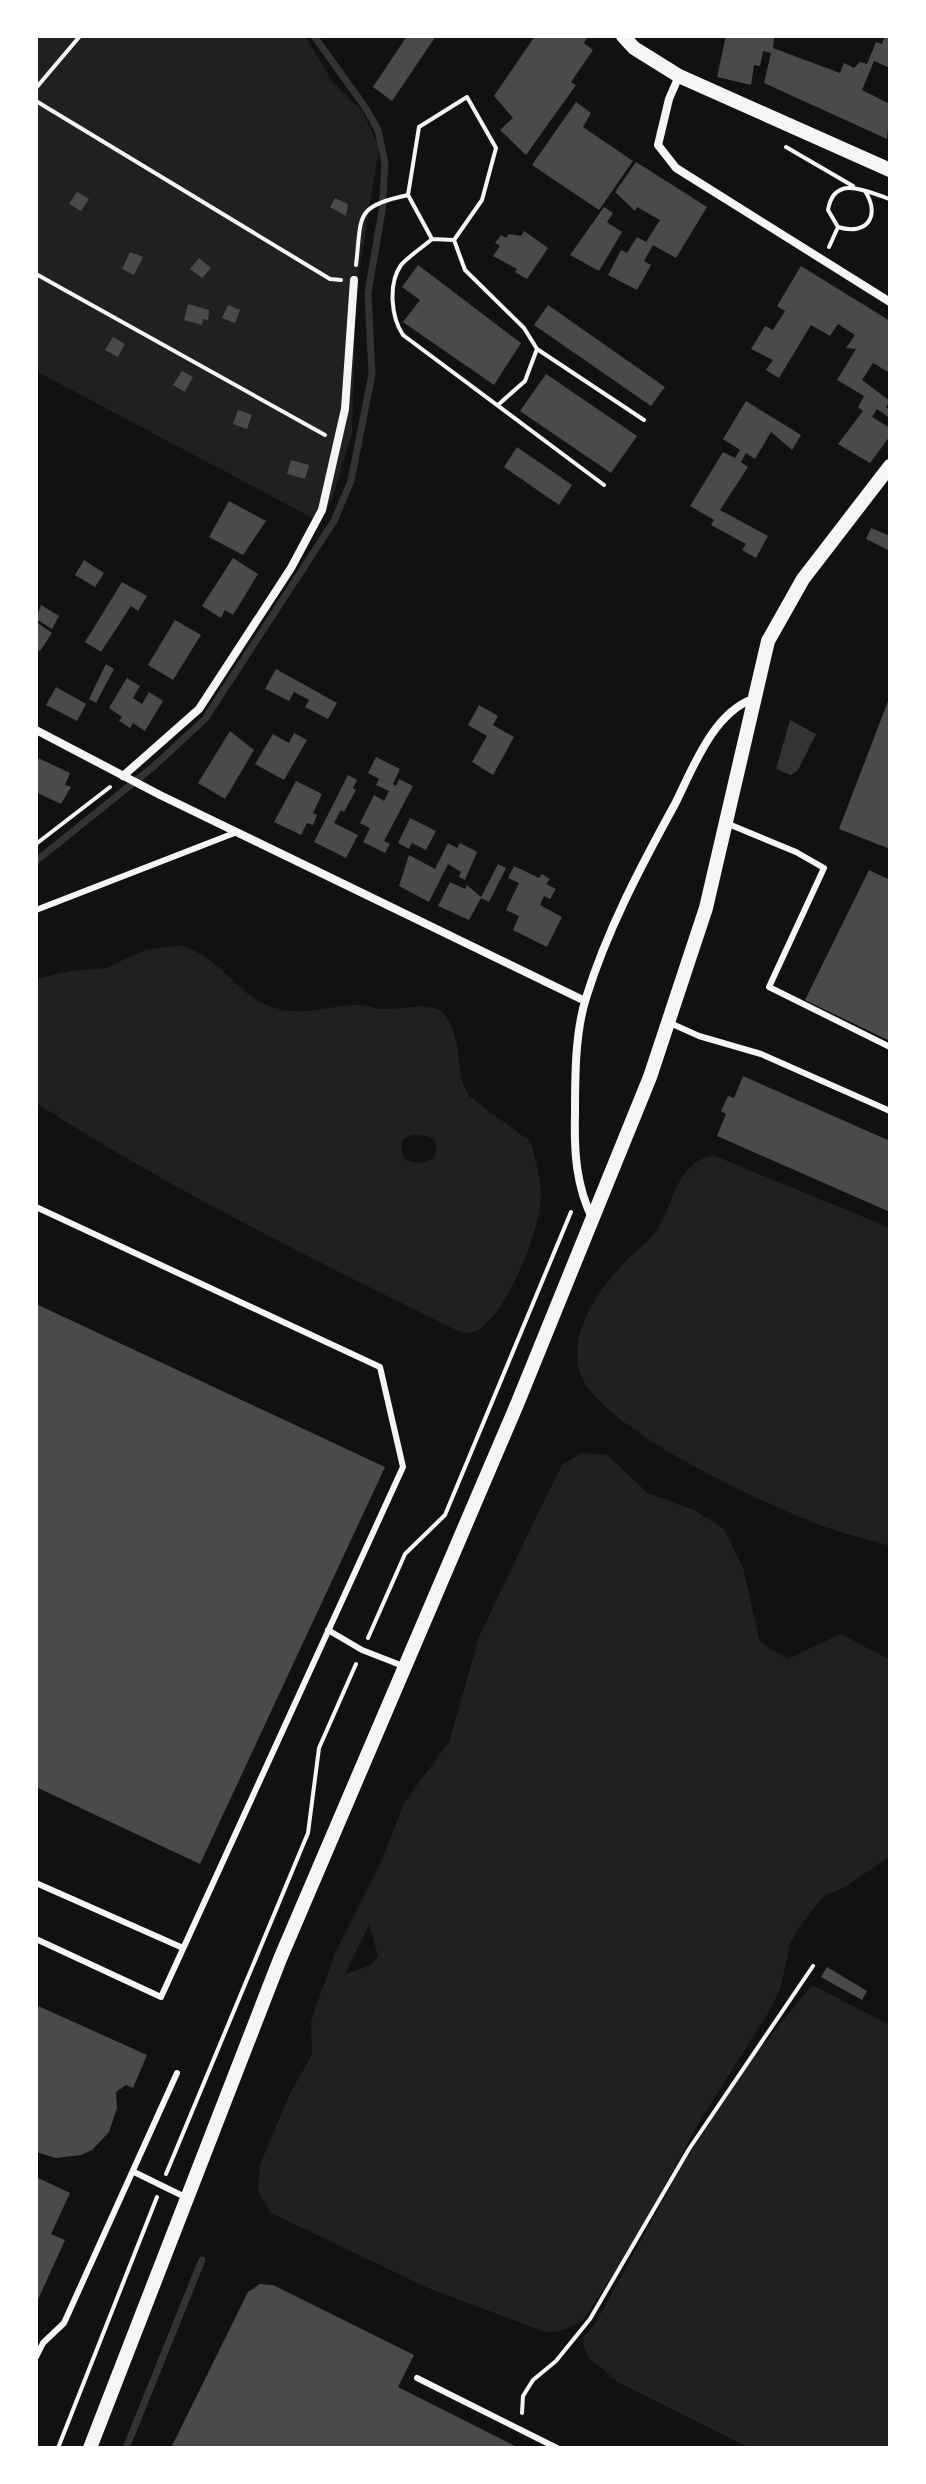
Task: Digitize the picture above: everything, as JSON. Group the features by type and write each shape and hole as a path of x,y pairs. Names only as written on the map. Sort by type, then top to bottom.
{"street":[{"path":"623,36 634,48 679,76 890,170"},
{"path":"679,76 669,99 658,145 676,168 890,302"},
{"path":"123,776 199,709 291,568 322,510 345,409 354,280"},
{"path":"90,2448 185,2197 403,1666 593,1222 670,1023 697,938 768,641 788,601 890,466"},
{"path":"593,1222 579,1192 575,1140 575,1074 585,1001 642,864 704,749 735,705 753,699"},
{"path":"36,730 160,795 585,1001"}],"lane":[{"path":"726,823 796,852 824,868 769,987 890,1047"},
{"path":"36,910 237,832"},
{"path":"670,1023 699,1036 761,1054 890,1111"},
{"path":"36,1207 380,1367 403,1467 161,1997 36,1939"},
{"path":"328,1630 362,1650 403,1666"},
{"path":"36,1883 183,1948"},
{"path":"36,2357 43,2343 64,2323 177,2073"},
{"path":"134,2172 185,2197"},
{"path":"417,2378 557,2448"}],"path":[{"path":"36,88 80,36"},
{"path":"432,239 408,195 419,127 467,97 496,148 482,200 454,240"},
{"path":"36,101 330,279 354,280 362,216 374,203 408,195"},
{"path":"786,147 854,186 890,199"},
{"path":"854,186 843,187 830,200 830,219 838,227 851,231 863,228 872,216 872,202 865,191"},
{"path":"454,240 432,239 400,266 393,297 393,321 403,335 604,485"},
{"path":"454,240 465,270 524,328 537,349 644,420"},
{"path":"36,274 337,442"},
{"path":"498,405 525,381 537,349"},
{"path":"36,844 123,776"},
{"path":"58,2448 162,2185 308,1833 319,1748 405,1554 445,1515 579,1192"},
{"path":"521,2430 523,2396 533,2380 556,2361 590,2319 689,2149 813,1966"}],"shaded area":[{"path":"36,36 305,36 332,81 363,112 379,148 356,290 352,433 332,499 320,522 36,371"},
{"path":"790,720 816,734 798,770 791,775 776,769"},
{"path":"180,945 212,962 259,1001 292,1011 360,1005 383,1009 421,1006 443,1012 455,1036 461,1076 469,1096 531,1142 540,1183 539,1211 529,1248 511,1288 490,1320 473,1332 456,1330 191,1194 36,1103 36,979 70,971 106,968 145,950","holes":["418,1135 435,1142 433,1159 418,1163 405,1160 401,1150 403,1139"]},
{"path":"715,1156 890,1228 890,1546 795,1515 688,1463 620,1419 596,1397 581,1376 577,1358 579,1339 594,1301 620,1267 656,1232 681,1179 690,1168 701,1160"},
{"path":"581,1453 607,1455 648,1493 694,1510 724,1529 743,1568 760,1642 787,1659 841,1634 890,1660 890,1856 845,1887 824,1896 799,1927 790,1944 780,1990 767,2015 701,2119 632,2245 584,2319 566,2329 545,2332 428,2288 271,2213 258,2191 260,2165 289,2095 312,2055 311,2021 335,1953 382,1860 404,1803 449,1742 479,1637 562,1465","holes":["369,1925 378,1956 371,1965 345,1974"]},
{"path":"812,1985 890,2025 890,2448 750,2448 618,2382 590,2359 583,2345 584,2336 595,2324 691,2149 753,2057"}],"building":[{"path":"407,36 436,36 392,101 373,87"},
{"path":"535,36 588,36 584,43 593,50 571,82 576,85 526,155 500,130 513,118 494,96"},
{"path":"726,36 774,38 773,48 840,73 844,63 854,68 860,62 867,64 876,42 882,44 885,36 890,36 890,68 874,61 862,90 890,104 887,139 764,83 771,53 763,51 760,66 754,65 751,85 717,77"},
{"path":"576,102 591,113 583,127 633,161 599,210 532,165"},
{"path":"636,162 707,207 676,258 653,245 644,261 651,265 637,290 608,275 621,250 627,253 637,237 646,242 660,220 637,207 635,211 615,192"},
{"path":"77,192 89,199 81,211 69,204"},
{"path":"335,198 348,204 346,216 330,207"},
{"path":"604,207 613,213 607,222 622,232 599,271 570,255"},
{"path":"524,231 548,248 527,279 515,272 517,269 493,256 500,246 495,243 501,235 506,238 509,234 521,236"},
{"path":"130,252 143,257 134,275 122,269"},
{"path":"199,258 211,268 202,278 190,269"},
{"path":"418,265 521,343 494,385 403,322 420,300 402,287"},
{"path":"801,266 890,321 890,373 873,363 862,380 890,401 886,407 890,410 890,418 877,409 872,417 890,428 890,436 870,463 838,444 863,411 858,407 864,396 837,380 856,349 846,348 855,335 838,324 830,336 811,325 779,378 766,370 773,360 751,349 765,326 773,330 785,311 777,306"},
{"path":"188,304 209,310 208,320 203,319 202,325 184,320"},
{"path":"228,305 240,310 235,323 222,318"},
{"path":"548,305 665,387 651,406 534,325"},
{"path":"113,337 125,344 118,357 105,350"},
{"path":"182,371 193,377 185,392 173,385"},
{"path":"546,374 637,436 611,473 520,411"},
{"path":"746,401 801,435 792,450 771,432 755,459 746,453 741,462 748,467 720,510 768,536 756,558 742,550 746,544 711,525 714,520 690,506 723,452 735,458 740,450 723,439"},
{"path":"238,410 252,415 247,429 233,424"},
{"path":"517,447 572,485 559,505 504,467"},
{"path":"291,460 309,465 305,479 287,474"},
{"path":"229,501 266,521 243,555 209,537"},
{"path":"871,528 890,536 890,551 866,539"},
{"path":"233,558 258,574 233,615 225,610 221,618 202,606"},
{"path":"84,560 104,573 95,587 75,575"},
{"path":"122,582 147,596 138,611 131,606 101,652 85,642"},
{"path":"41,605 59,616 52,629 36,619"},
{"path":"175,620 201,635 173,680 148,665"},
{"path":"36,622 52,633 40,651 36,649"},
{"path":"106,664 114,669 96,703 89,699"},
{"path":"276,669 337,703 328,719 305,707 309,700 294,692 289,701 265,689"},
{"path":"127,678 140,686 133,698 142,704 149,692 163,701 145,731 133,723 130,728 119,721 122,717 109,708"},
{"path":"56,687 86,704 77,721 46,705"},
{"path":"890,696 890,849 839,829"},
{"path":"479,705 498,716 493,725 514,737 493,775 472,762 487,736 468,725"},
{"path":"230,731 254,750 225,799 198,783"},
{"path":"294,733 307,740 284,780 255,764 273,734 289,743"},
{"path":"36,757 70,773 65,785 71,787 61,804 38,793 36,798"},
{"path":"376,757 400,769 393,784 396,786 399,779 413,786 384,841 390,844 385,853 363,842 370,828 360,823 374,795 384,801 389,791 376,785 379,779 368,773"},
{"path":"348,775 357,780 353,788 356,790 334,823 358,835 346,858 314,842"},
{"path":"296,781 322,794 313,813 317,815 313,825 307,823 301,835 274,822"},
{"path":"410,818 436,831 426,850 412,843 409,849 398,843"},
{"path":"448,843 457,848 460,843 477,852 465,880 459,877 461,872 448,864 429,902 399,886 409,855 435,869"},
{"path":"498,864 506,868 489,902 481,898 469,920 438,906 450,882 465,889 467,885 481,897"},
{"path":"514,866 539,878 542,874 550,879 546,884 556,889 550,899 544,896 540,905 562,917 547,947 513,930 519,916 506,910 519,883 508,878"},
{"path":"869,870 890,880 890,1041 805,1000"},
{"path":"743,1076 890,1141 890,1212 717,1136 726,1114 721,1111 728,1096 734,1098"},
{"path":"36,1304 385,1467 200,1864 36,1787"},
{"path":"827,1967 867,1991 862,2000 821,1977"},
{"path":"36,2005 147,2055 133,2088 126,2085 116,2092 117,2108 109,2132 92,2150 81,2155 56,2158 36,2152"},
{"path":"36,2177 70,2193 51,2234 65,2240 36,2304"},
{"path":"260,2284 273,2285 414,2355 398,2387 519,2448 171,2448 248,2292"}],"waterway":[{"path":"36,861 153,767 205,719 334,521 351,481 372,374 368,293 382,211 385,163 378,130 314,36"},
{"path":"126,2448 202,2260"}]}
